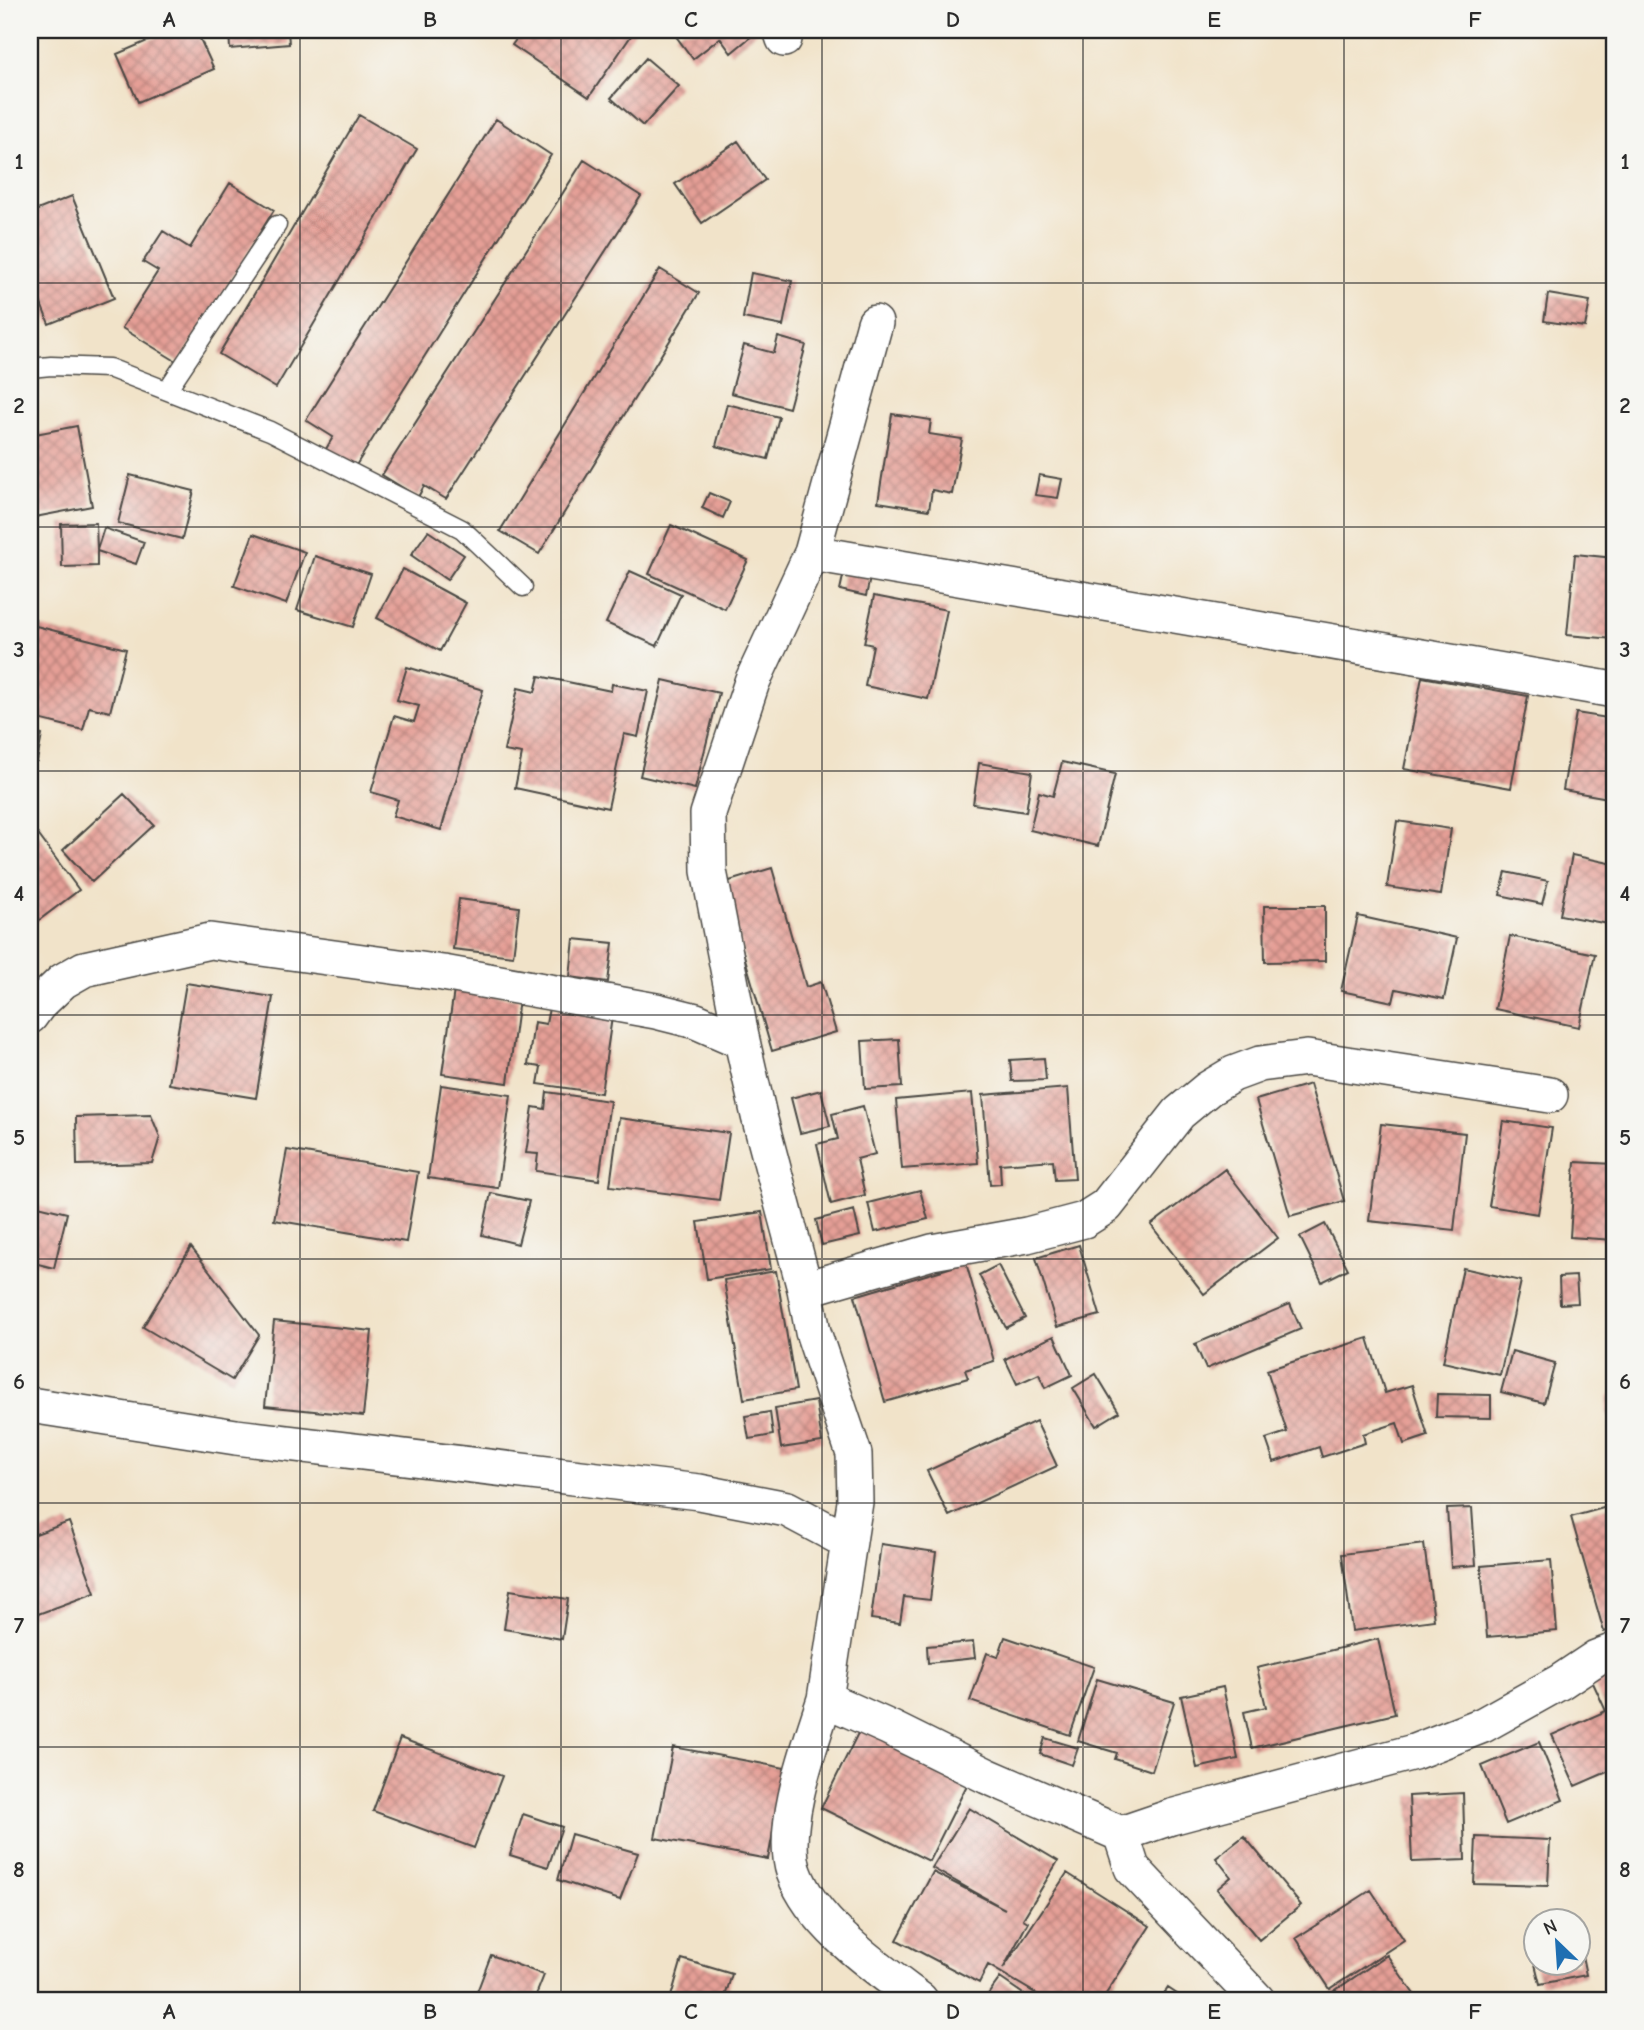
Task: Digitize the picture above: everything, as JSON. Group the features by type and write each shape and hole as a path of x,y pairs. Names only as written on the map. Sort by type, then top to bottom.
{"street":[{"path":"875,323 812,553 752,682 708,814 709,871 758,1115 805,1289 813,1332 854,1454 855,1502 824,1699 800,1783 790,1833 794,1871 810,1901 848,1943 920,2000"},
{"path":"812,553 1614,690"},
{"path":"30,1016 62,981 84,969 210,942 456,975 656,1010 696,1021 742,1041"},
{"path":"805,1289 932,1252 1027,1236 1084,1220 1106,1206 1179,1113 1208,1089 1233,1074 1260,1064 1307,1058 1550,1095"},
{"path":"30,1405 236,1437 699,1492 787,1509 849,1542"},
{"path":"824,1699 987,1776 1121,1834 1171,1817 1414,1752 1483,1725 1560,1682 1596,1658 1614,1651"},
{"path":"1121,1834 1132,1867 1257,2000"}],"lane":[{"path":"167,390 277,225"},
{"path":"30,368 108,368 270,431 462,529 523,587"}],"building":[{"path":"173,30 196,30 214,69 138,102 117,54"},
{"path":"229,30 288,30 289,44 230,49"},
{"path":"523,30 635,30 589,97 512,45"},
{"path":"682,30 759,30 731,53 720,38 693,59 675,35"},
{"path":"646,58 679,86 643,126 611,98"},
{"path":"359,115 417,149 276,388 219,354"},
{"path":"496,119 551,155 355,467 326,449 333,437 306,420"},
{"path":"738,141 765,180 702,223 675,184"},
{"path":"584,160 641,196 446,499 424,486 418,497 382,475"},
{"path":"230,183 274,210 179,363 122,328 158,271 143,262 163,231 190,248"},
{"path":"72,196 114,298 49,324 30,276 30,213"},
{"path":"660,269 699,293 539,554 500,531"},
{"path":"751,273 792,281 783,326 743,318"},
{"path":"1548,294 1590,301 1585,327 1544,321"},
{"path":"30,316 39,336 30,340"},
{"path":"778,337 806,345 789,408 731,393 744,345 774,353"},
{"path":"727,404 779,417 768,459 716,446"},
{"path":"892,414 931,420 929,434 962,439 952,494 932,490 929,510 878,502"},
{"path":"77,426 92,506 30,518 30,435"},
{"path":"130,475 194,491 182,539 118,523"},
{"path":"1039,475 1062,479 1058,498 1035,495"},
{"path":"709,493 730,502 723,518 702,508"},
{"path":"96,523 97,550 104,528 144,542 136,564 97,551 97,566 62,567 61,524"},
{"path":"671,525 748,560 725,609 649,574"},
{"path":"428,531 464,555 447,580 411,555"},
{"path":"253,534 305,552 286,604 234,586"},
{"path":"1575,554 1614,558 1614,639 1567,635"},
{"path":"315,556 371,574 353,627 297,610"},
{"path":"403,569 466,603 440,651 377,618"},
{"path":"630,571 681,594 657,646 606,623"},
{"path":"844,572 870,578 866,596 840,590"},
{"path":"874,596 947,610 928,699 865,686 873,645 864,643"},
{"path":"30,618 35,619 31,634 30,634"},
{"path":"36,626 126,649 110,712 89,707 83,730 30,717 30,650"},
{"path":"407,667 483,690 441,830 393,816 398,800 371,792 394,716 414,722 419,706 397,700"},
{"path":"539,676 611,691 612,684 648,691 638,737 624,734 608,808 515,788 522,754 504,751 518,688 535,692"},
{"path":"1422,677 1528,696 1511,788 1404,769"},
{"path":"663,680 719,693 695,789 640,776"},
{"path":"1576,713 1614,719 1614,799 1563,790"},
{"path":"30,732 42,735 37,761 30,759"},
{"path":"1062,762 1115,774 1098,846 1030,830 1039,792 1053,796"},
{"path":"979,763 1032,772 1026,812 973,804"},
{"path":"124,794 154,825 92,882 63,850"},
{"path":"1397,821 1451,829 1441,895 1387,887"},
{"path":"37,833 79,890 34,924 30,918 30,839"},
{"path":"1572,855 1614,864 1614,925 1560,915"},
{"path":"772,868 806,987 821,982 836,1032 772,1051 723,883"},
{"path":"1506,872 1548,881 1542,904 1500,895"},
{"path":"459,899 519,907 513,956 453,949"},
{"path":"1264,906 1325,906 1325,961 1265,962"},
{"path":"1358,916 1457,938 1444,999 1396,989 1393,1002 1341,991"},
{"path":"1510,936 1595,954 1579,1027 1495,1009"},
{"path":"574,939 613,943 608,982 570,977"},
{"path":"186,983 273,997 256,1098 169,1084"},
{"path":"454,990 519,999 508,1083 442,1074"},
{"path":"549,1008 612,1017 601,1093 538,1084 541,1067 528,1065 534,1022 546,1024"},
{"path":"899,1039 902,1087 865,1089 862,1041"},
{"path":"1044,1058 1046,1080 1012,1081 1010,1060"},
{"path":"1310,1084 1344,1201 1290,1216 1256,1100"},
{"path":"441,1085 511,1095 498,1188 428,1178"},
{"path":"1068,1088 1075,1179 1055,1180 1053,1160 1000,1164 1001,1184 990,1185 983,1095"},
{"path":"821,1090 830,1126 800,1133 791,1098"},
{"path":"547,1092 610,1101 599,1180 536,1171 538,1154 526,1153 533,1107 545,1109"},
{"path":"972,1093 978,1163 902,1169 896,1100"},
{"path":"863,1106 875,1154 857,1159 865,1195 831,1204 817,1144 838,1139 832,1114"},
{"path":"151,1115 160,1137 152,1163 77,1165 76,1117"},
{"path":"619,1118 729,1133 719,1200 610,1186"},
{"path":"1503,1121 1552,1128 1538,1214 1489,1206"},
{"path":"1381,1124 1465,1133 1454,1230 1369,1221"},
{"path":"287,1150 418,1172 406,1242 274,1220"},
{"path":"1575,1162 1614,1164 1614,1240 1570,1237"},
{"path":"1225,1169 1278,1238 1204,1294 1151,1225"},
{"path":"920,1190 928,1219 875,1232 868,1203"},
{"path":"491,1193 529,1201 518,1244 482,1235"},
{"path":"30,1204 67,1213 54,1268 30,1262"},
{"path":"854,1210 860,1236 822,1245 816,1220"},
{"path":"762,1212 771,1269 707,1279 698,1222"},
{"path":"1325,1224 1348,1269 1322,1282 1300,1237"},
{"path":"1079,1245 1100,1315 1057,1327 1036,1258"},
{"path":"191,1247 259,1335 232,1380 143,1327"},
{"path":"966,1263 994,1361 965,1370 968,1378 885,1402 855,1296"},
{"path":"998,1265 1025,1318 1006,1328 979,1275"},
{"path":"1463,1268 1521,1281 1500,1375 1443,1362"},
{"path":"776,1271 796,1390 744,1399 724,1280"},
{"path":"1576,1276 1578,1303 1560,1304 1559,1277"},
{"path":"1290,1304 1301,1329 1206,1369 1195,1344"},
{"path":"274,1321 372,1331 363,1416 265,1406"},
{"path":"1054,1336 1072,1375 1045,1388 1039,1374 1017,1384 1005,1359"},
{"path":"1368,1338 1385,1393 1412,1385 1428,1436 1404,1444 1397,1423 1363,1434 1365,1443 1322,1457 1319,1447 1274,1462 1266,1439 1287,1432 1267,1370"},
{"path":"1512,1351 1555,1363 1544,1403 1501,1392"},
{"path":"1096,1374 1119,1412 1096,1426 1073,1388"},
{"path":"1614,1389 1614,1424 1607,1412 1607,1405"},
{"path":"1437,1394 1491,1395 1491,1418 1436,1417"},
{"path":"816,1401 822,1442 781,1448 775,1408"},
{"path":"770,1412 773,1435 749,1439 745,1416"},
{"path":"1036,1421 1057,1466 949,1516 927,1471"},
{"path":"1614,1505 1614,1629 1604,1632 1571,1517"},
{"path":"1472,1508 1476,1565 1451,1567 1447,1509"},
{"path":"69,1522 95,1593 30,1617 30,1536"},
{"path":"881,1544 936,1552 930,1600 904,1597 900,1623 871,1619"},
{"path":"1424,1544 1434,1620 1352,1631 1342,1554"},
{"path":"1551,1560 1557,1631 1487,1637 1481,1566"},
{"path":"510,1590 568,1599 562,1639 504,1629"},
{"path":"1005,1637 1094,1667 1070,1735 970,1701 987,1653 998,1657"},
{"path":"1378,1639 1395,1714 1252,1748 1244,1712 1266,1707 1257,1668"},
{"path":"973,1642 975,1658 928,1663 927,1646"},
{"path":"1614,1660 1614,1769 1575,1786 1552,1735 1606,1711 1588,1672"},
{"path":"1097,1679 1174,1702 1152,1771 1115,1759 1117,1753 1078,1741"},
{"path":"1223,1687 1238,1759 1197,1768 1181,1696"},
{"path":"861,1727 969,1781 929,1861 821,1808"},
{"path":"400,1738 502,1776 474,1848 373,1811"},
{"path":"1045,1738 1078,1748 1072,1765 1040,1754"},
{"path":"1539,1742 1563,1800 1506,1824 1482,1766"},
{"path":"673,1747 785,1768 768,1859 655,1838"},
{"path":"1463,1793 1465,1860 1412,1862 1409,1796"},
{"path":"969,1808 1058,1861 1023,1919 1028,1922 1003,1969 1067,1873 1150,1926 1102,2000 1047,2000 988,1965 979,1983 897,1940 933,1872 1005,1909 932,1868"},
{"path":"523,1814 562,1827 548,1867 510,1855"},
{"path":"571,1834 638,1853 620,1900 558,1880"},
{"path":"1244,1836 1301,1905 1259,1940 1217,1889 1231,1877 1216,1858"},
{"path":"1476,1837 1550,1840 1548,1886 1474,1884"},
{"path":"1371,1890 1404,1940 1330,1989 1296,1938"},
{"path":"491,1955 544,1975 534,2000 474,2000"},
{"path":"1387,1955 1418,2000 1321,2000"},
{"path":"682,1959 732,1974 724,2000 670,2000"},
{"path":"1000,1978 1032,2000 984,2000"},
{"path":"1538,1978 1571,1978 1540,1984"},
{"path":"1168,1988 1186,2000 1160,2000"}]}
